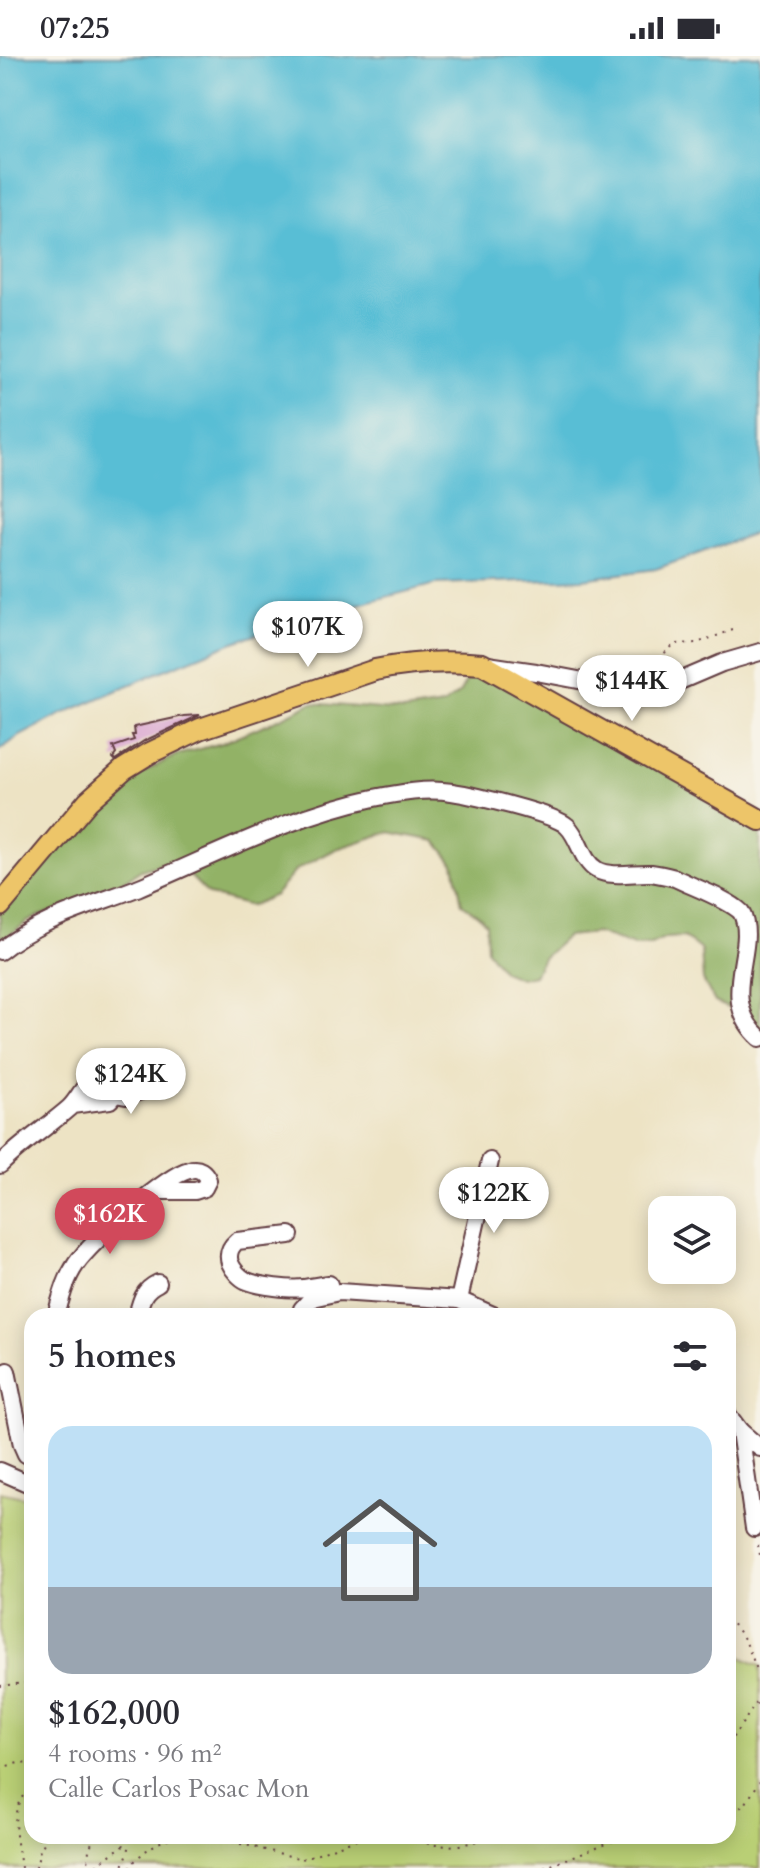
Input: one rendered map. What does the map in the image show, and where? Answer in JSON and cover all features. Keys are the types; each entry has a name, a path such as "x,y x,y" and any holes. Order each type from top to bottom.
{"main road":[{"path":"0,906 88,801 124,769 174,740 375,670 428,661 482,664 760,820"}],"street":[{"path":"482,664 626,689 648,690 668,686 722,663 760,652"},
{"path":"0,951 31,929 139,887 295,819 402,792 440,790 557,819 571,829 596,870 664,875 739,909 748,919 754,944 742,1004 743,1014 747,1024 760,1038"},
{"path":"0,1165 72,1105 96,1079 111,1081 115,1085 115,1094 126,1096 143,1090"},
{"path":"459,1300 490,1161"},
{"path":"58,1308 67,1279 81,1257 154,1191"},
{"path":"483,1191 515,1203"},
{"path":"290,1235 237,1241 229,1252 232,1266 239,1276 251,1283 294,1289 330,1284 339,1292"},
{"path":"139,1308 143,1295 158,1283"},
{"path":"303,1308 312,1298 339,1292 459,1300 477,1308"},
{"path":"7,1371 24,1450"},
{"path":"736,1426 760,1448"},
{"path":"740,1431 754,1528"},
{"path":"0,1471 24,1482"}],"path":[{"path":"632,673 646,669 675,644 697,643 733,630"},
{"path":"736,1628 745,1640 760,1677"},
{"path":"0,1686 24,1683"},
{"path":"736,1732 760,1698"},
{"path":"0,1768 24,1763"},
{"path":"736,1811 746,1803 760,1781"},
{"path":"21,1868 16,1809 24,1795"},
{"path":"36,1868 43,1844"},
{"path":"91,1844 87,1863 91,1867 127,1845 129,1850 123,1868"},
{"path":"129,1868 143,1852 156,1844"},
{"path":"241,1844 302,1859 342,1844"},
{"path":"427,1844 445,1847 464,1844"},
{"path":"544,1868 604,1844"}],"green space":[{"path":"482,669 760,812 760,1042 737,1012 715,1002 703,980 701,950 684,937 634,946 597,933 567,936 543,958 534,975 520,978 503,971 487,950 486,923 462,904 454,863 436,841 389,832 336,849 296,870 275,895 250,906 209,895 183,869 161,864 141,870 104,894 39,916 0,942 0,902 71,827 144,772 177,755 222,743 311,703 404,711 443,705 460,692 469,676"},
{"path":"0,1492 24,1497 24,1844 736,1844 736,1655 760,1666 760,1868 0,1868"}],"water":[{"path":"0,56 760,56 760,531 656,569 583,579 436,584 320,614 231,643 157,673 62,714 0,750"}],"building":[{"path":"200,715 144,741 115,760 113,758 116,754 113,747 134,740 134,727"}]}
